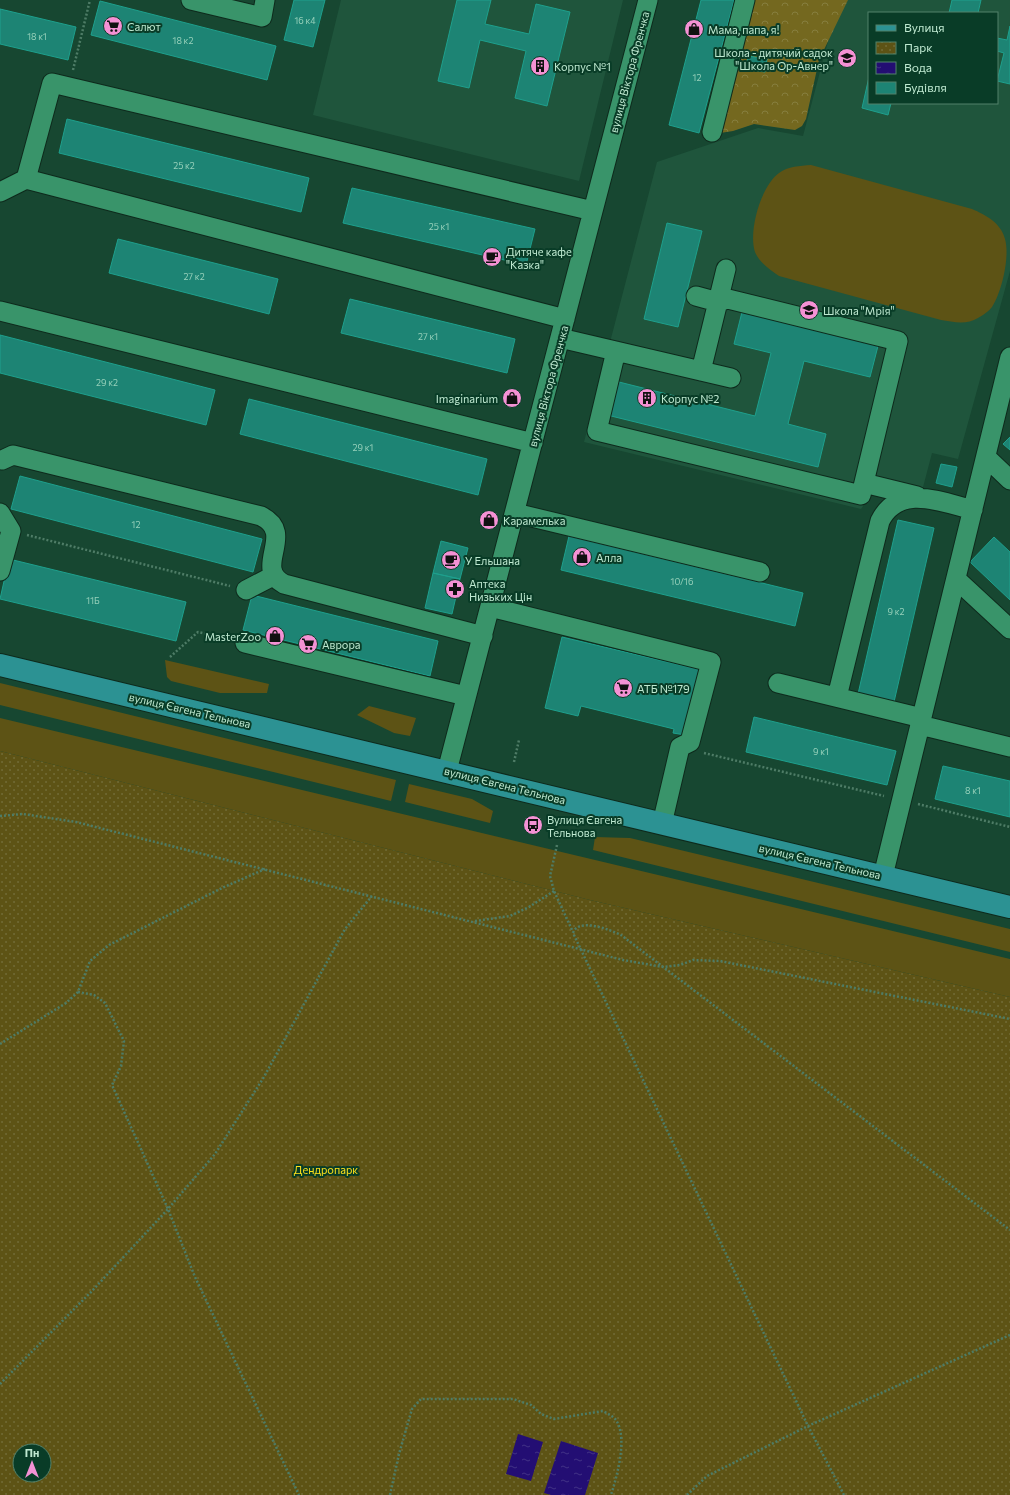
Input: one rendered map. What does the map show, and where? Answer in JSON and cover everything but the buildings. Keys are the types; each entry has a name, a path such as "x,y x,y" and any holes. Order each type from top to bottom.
{"main road":[{"name":"вулиця Євгена Тельнова","path":"0,665 1010,907"}],"street":[{"path":"191,0 262,17 265,0"},
{"name":"вулиця Віктора Френчка","path":"447,771 648,0"},
{"path":"712,132 745,0"},
{"path":"26,178 52,84 593,211"},
{"path":"0,192 26,178 565,319"},
{"path":"701,371 726,269"},
{"path":"616,351 597,431 861,495 898,341 728,299 718,302 696,296"},
{"path":"0,311 533,443"},
{"path":"560,338 731,378"},
{"path":"884,876 1010,357"},
{"path":"1,462 13,455 261,516 274,526 276,534 271,565 273,576 284,584 483,636"},
{"path":"986,457 1010,480"},
{"path":"864,483 973,510"},
{"path":"837,697 880,521 884,513 894,504 902,501 923,498"},
{"path":"0,513 11,531 0,571"},
{"path":"515,513 760,572"},
{"path":"246,590 273,576"},
{"path":"956,579 1010,629"},
{"path":"490,607 711,662 690,742 680,748 662,824"},
{"path":"245,643 466,696"},
{"path":"778,683 837,697 1010,747"}],"path":[{"path":"69,88 90,0"},
{"path":"11,531 246,590"},
{"path":"170,657 198,632 245,643"},
{"path":"514,762 519,740"},
{"path":"680,748 1010,827"},
{"path":"0,816 23,814 76,822 624,960 663,966 680,965 693,960 720,961 1010,1019"},
{"path":"557,845 550,876 554,891 808,1426 844,1495"},
{"path":"0,1044 66,1003 78,992 90,961 109,945 222,888 266,869"},
{"path":"472,921 510,916 529,907 554,891"},
{"path":"0,1384 92,1291 168,1209 215,1154 264,1076 345,929 372,896"},
{"path":"573,932 578,927 593,926 608,928 620,935 663,966 1010,1230"},
{"path":"78,992 94,995 105,1003 124,1041 121,1066 112,1085 168,1209 194,1277 299,1495"},
{"path":"687,1495 707,1476 808,1426 1010,1335"},
{"path":"390,1495 399,1454 412,1409 421,1399 513,1398 531,1405 541,1414 554,1419 603,1411 616,1420 620,1429 621,1444 619,1468 611,1495"}],"shaded area":[{"path":"341,0 623,0 579,181 313,115"},
{"name":"Школа \"Мрія\"","path":"839,0 1010,0 1010,271 958,459 932,453 922,491 874,491 861,509 584,442 657,162 758,128 803,136"}],"green space":[{"path":"749,0 848,0 819,60 806,119 802,126 795,130 754,124 733,131 720,133"},
{"path":"811,165 972,209 992,220 1000,228 1005,239 1006,264 1002,283 992,307 981,316 969,322 950,322 779,276 762,262 755,252 753,233 758,210 767,188 779,173 798,166"},
{"path":"165,660 269,684 267,693 220,693 171,681 167,677"},
{"path":"0,683 396,780 391,801 0,705"},
{"path":"369,706 416,718 410,736 394,733 357,715"},
{"path":"0,718 1010,959 1010,997 590,900 0,751"},
{"name":"Дендропарк","path":"0,751 590,900 1010,997 1010,1495 0,1495"},
{"path":"409,784 472,799 493,811 490,823 405,802"},
{"path":"595,837 630,838 1010,929 1010,952 593,850"}],"water":[{"path":"518,1434 543,1442 531,1481 506,1474"},
{"path":"561,1441 598,1453 585,1495 551,1495 544,1493"}],"place":[{"name":"Салют","path":"113,26"},
{"name":"Мама, папа, я!","path":"694,29"},
{"name":"Школа - дитячий садок \"Школа Ор-Авнер\"","path":"847,58"},
{"name":"Корпус №1","path":"540,66"},
{"name":"Дитяче кафе \"Казка\"","path":"492,257"},
{"name":"Школа \"Мрія\"","path":"809,310"},
{"name":"Imaginarium","path":"512,398"},
{"name":"Корпус №2","path":"647,398"},
{"name":"Карамелька","path":"489,520"},
{"name":"Алла","path":"582,557"},
{"name":"У Ельшана","path":"451,560"},
{"name":"Аптека Низьких Цін","path":"455,589"},
{"name":"MasterZoo","path":"275,636"},
{"name":"Аврора","path":"308,644"},
{"name":"АТБ №179","path":"623,688"},
{"name":"Вулиця Євгена Тельнова","path":"533,825"}]}
